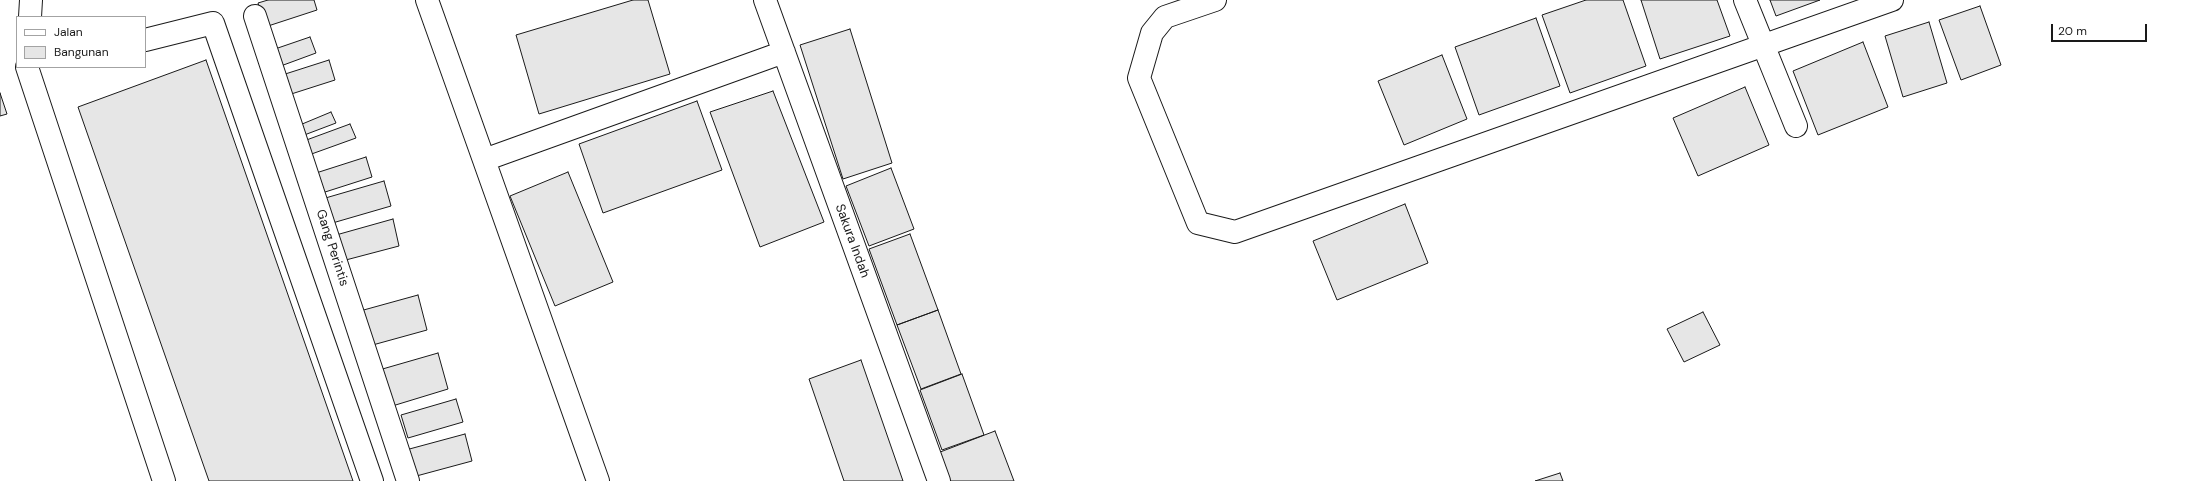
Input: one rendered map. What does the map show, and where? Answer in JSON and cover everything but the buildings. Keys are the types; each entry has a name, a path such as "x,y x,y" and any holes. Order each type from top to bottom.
{"street":[{"path":"30,0 30,16"},
{"path":"427,0 598,481"},
{"name":"Sakura Indah","path":"765,0 939,481"},
{"path":"1215,0 1165,17 1152,33 1139,78 1198,223 1235,232 1892,0"},
{"path":"1745,0 1796,126"},
{"name":"Gang Perintis","path":"256,16 408,481"},
{"path":"146,40 213,23 372,481"},
{"path":"484,160 784,52"},
{"path":"30,68 164,481"}]}
